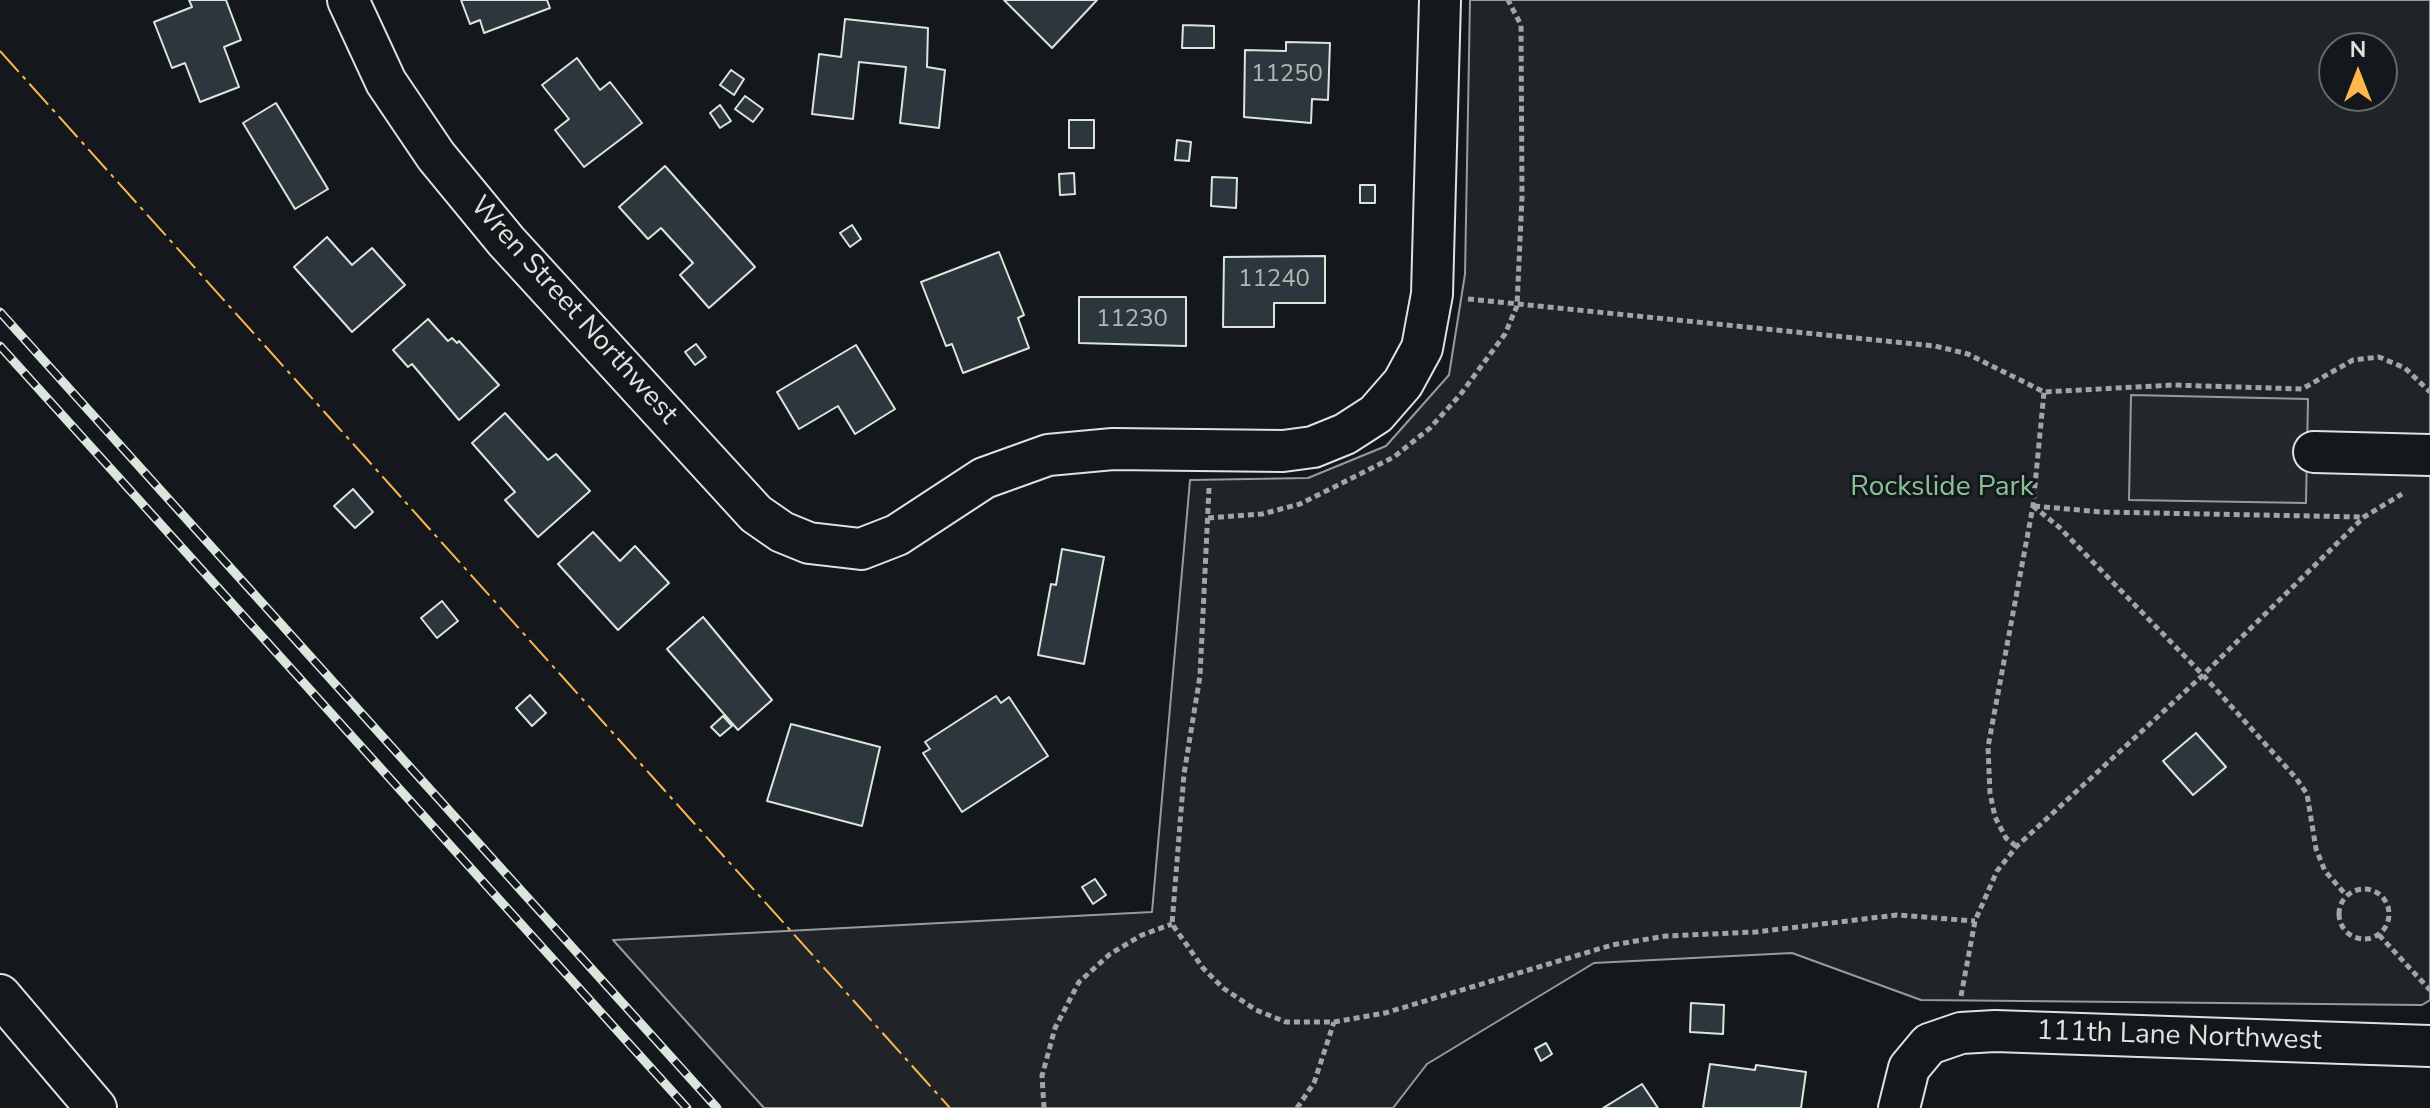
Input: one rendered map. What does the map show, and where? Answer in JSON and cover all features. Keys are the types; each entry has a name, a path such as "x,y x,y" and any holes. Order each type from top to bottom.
{"street":[{"name":"Wren Street Northwest","path":"348,0 386,82 436,156 506,241 756,514 782,532 809,543 861,549 897,535 984,478 1048,455 1113,449 1211,450"},
{"path":"1211,450 1313,447 1345,434 1376,414 1403,383 1422,348 1432,294 1440,0"},
{"path":"2314,452 2423,473"},
{"path":"0,995 96,1108"},
{"name":"111th Lane Northwest","path":"1945,1038 1995,1031 2430,1046"},
{"path":"1899,1108 1909,1068 1945,1038"}],"path":[{"path":"1508,0 1521,25 1523,62 1517,306"},
{"path":"1432,294 1517,306 1935,346 1968,354 2044,392 2173,385 2302,389 2353,360 2379,357 2405,368 2430,392"},
{"path":"2017,846 2006,838 1995,817 1990,793 1988,747 2033,506 2044,392"},
{"path":"1211,450 1200,676 1184,774 1172,924 1203,968 1223,988 1256,1010 1286,1022 1334,1022 1385,1013 1612,945 1666,936 1756,932 1897,915 1975,921"},
{"path":"1945,1038 1960,1001 1975,921 1997,871 2017,846 2203,675 2364,517 2423,473"},
{"path":"2033,506 2101,512 2364,517"},
{"path":"2033,506 2059,527 2203,675 2307,794 2320,860 2325,871 2346,895"},
{"path":"2359,888 2374,890 2387,902 2389,921 2379,935 2364,940 2350,936 2340,924 2340,904 2346,895 2359,888"},
{"path":"1044,1108 1042,1076 1055,1028 1079,982 1110,954 1142,935 1172,924"},
{"path":"2379,935 2430,990"},
{"path":"1297,1108 1314,1083 1334,1022"}],"green space":[{"name":"Rockslide Park","path":"1470,0 2430,0 2430,1000 2422,1005 1921,1000 1792,953 1594,963 1427,1064 1393,1108 764,1108 613,940 1152,912 1190,480 1308,478 1386,446 1449,375 1465,274"}],"shaded area":[{"path":"2131,395 2308,399 2306,503 2129,500"}],"building":[{"path":"189,0 226,0 241,40 224,47 239,87 200,102 185,63 172,68 154,22 192,7"},
{"path":"461,0 547,0 550,8 484,33 480,20 470,24"},
{"path":"1004,0 1097,0 1052,48"},
{"path":"845,19 928,28 927,67 945,70 939,128 900,123 906,67 859,62 853,119 812,114 819,54 841,57"},
{"path":"1183,25 1214,26 1214,48 1182,48"},
{"path":"1286,42 1330,43 1328,100 1312,99 1311,123 1244,117 1245,50 1286,51"},
{"path":"577,58 600,90 610,82 642,123 584,167 555,130 569,119 542,85"},
{"path":"731,70 744,79 734,95 720,85"},
{"path":"745,96 763,109 753,122 735,109"},
{"path":"276,103 328,189 295,209 243,123"},
{"path":"720,105 731,121 720,128 710,113"},
{"path":"1069,120 1094,120 1094,148 1069,148"},
{"path":"1177,140 1191,142 1189,161 1175,160"},
{"path":"665,166 755,267 709,308 680,275 693,263 661,228 648,239 619,207"},
{"path":"1074,173 1075,194 1060,195 1059,174"},
{"path":"1212,177 1237,178 1236,208 1211,206"},
{"path":"1360,185 1375,185 1375,203 1360,203"},
{"path":"852,225 861,239 850,247 840,233"},
{"path":"327,237 352,265 372,248 405,285 352,332 294,267"},
{"path":"999,252 1024,315 1018,318 1029,348 963,373 952,344 946,346 921,282"},
{"path":"1325,256 1325,303 1274,303 1274,327 1223,327 1224,257"},
{"path":"1079,297 1186,297 1186,346 1079,343"},
{"path":"428,319 448,341 452,338 457,343 459,341 499,385 459,420 412,364 408,367 393,350"},
{"path":"696,344 706,357 695,365 685,352"},
{"path":"856,345 895,409 855,434 838,406 799,429 777,392"},
{"path":"505,413 548,460 556,454 590,491 538,537 505,500 515,492 472,443"},
{"path":"353,489 373,512 355,528 334,506"},
{"path":"593,532 620,561 635,546 669,583 618,630 558,564"},
{"path":"1062,549 1104,557 1084,664 1038,655 1051,584 1056,585"},
{"path":"442,601 458,621 437,638 421,618"},
{"path":"703,617 772,700 738,730 667,649"},
{"path":"530,695 546,713 532,726 516,708"},
{"path":"996,696 1001,703 1009,697 1048,756 962,812 923,753 930,749 925,742"},
{"path":"723,716 732,726 720,736 711,727"},
{"path":"791,724 880,747 862,826 767,801"},
{"path":"2196,733 2226,767 2193,795 2163,761"},
{"path":"1095,879 1106,895 1093,904 1082,887"},
{"path":"1691,1003 1724,1005 1723,1034 1690,1032"},
{"path":"1546,1043 1552,1054 1541,1061 1535,1049"},
{"path":"1710,1064 1755,1070 1756,1065 1806,1072 1801,1108 1703,1108"},
{"path":"1642,1084 1658,1108 1603,1108"}],"railway":[{"path":"0,312 717,1108"},
{"path":"0,346 687,1108"}],"power":[{"path":"0,51 950,1108"}]}
